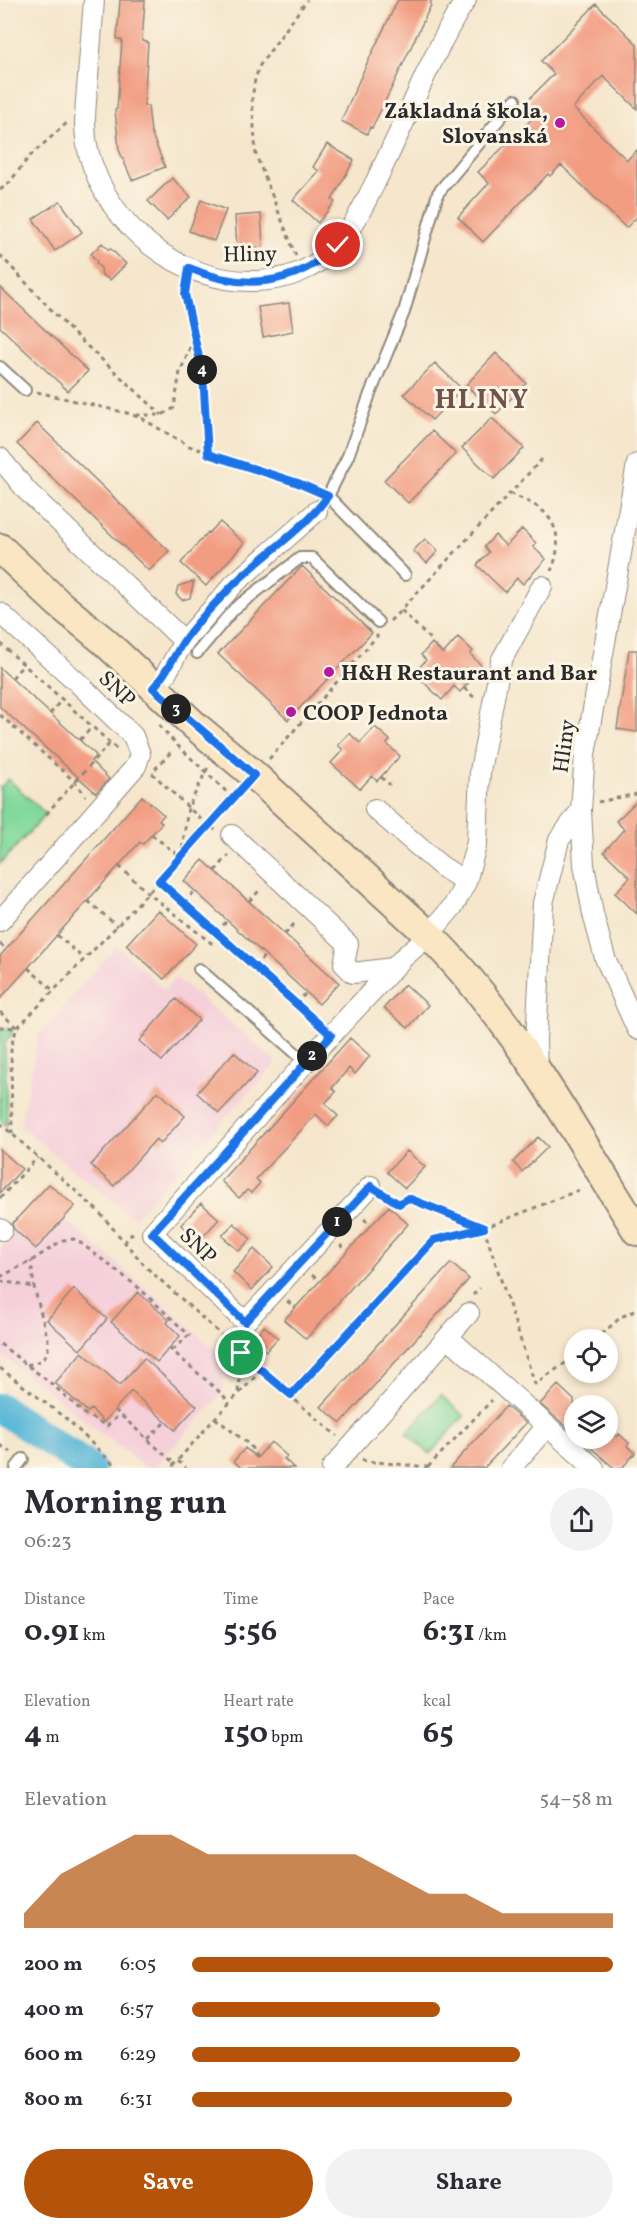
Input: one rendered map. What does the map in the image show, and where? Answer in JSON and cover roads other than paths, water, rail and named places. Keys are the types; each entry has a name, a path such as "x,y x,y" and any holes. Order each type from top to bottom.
{"main road":[{"path":"0,548 28,576 104,640 153,688 259,770 456,962 537,1070 637,1231"}],"street":[{"name":"Hliny","path":"94,0 85,124 89,152 102,186 120,214 157,250 189,268 219,279 251,281 273,280 303,271 326,257 348,232 385,162 442,41 466,0"},
{"path":"0,458 27,491 191,647"},
{"name":"Hliny","path":"637,464 585,754 581,810 584,865 593,914 605,958 637,1029"},
{"path":"153,688 191,647 234,584 322,503"},
{"path":"429,935 454,905 466,882 477,842 480,771 501,661 542,585"},
{"name":"SNP","path":"0,613 133,736 144,772 97,810 0,921"},
{"path":"375,809 441,866 466,882"},
{"path":"537,1070 536,1041 543,903 559,840 581,810"},
{"path":"232,836 348,944 344,964 353,973 393,968"},
{"name":"SNP","path":"371,1186 245,1322 152,1233 393,968 429,935"},
{"path":"332,1468 469,1313"},
{"path":"448,1337 594,1468"},
{"path":"511,1468 547,1426"}],"lane":[{"path":"405,575 322,503 348,456 370,394 404,312 438,193 515,100"},
{"path":"0,367 25,390"},
{"path":"191,647 240,604 300,558 306,557 312,558 378,622"},
{"path":"199,969 306,1062"}],"waterway":[{"path":"0,1408 90,1468"}],"place":[{"name":"Základná škola, Slovanská","path":"560,123"},
{"name":"H&H Restaurant and Bar","path":"329,672"},
{"name":"COOP Jednota","path":"291,712"}],"district":[{"name":"HLINY","path":"482,398"}]}
